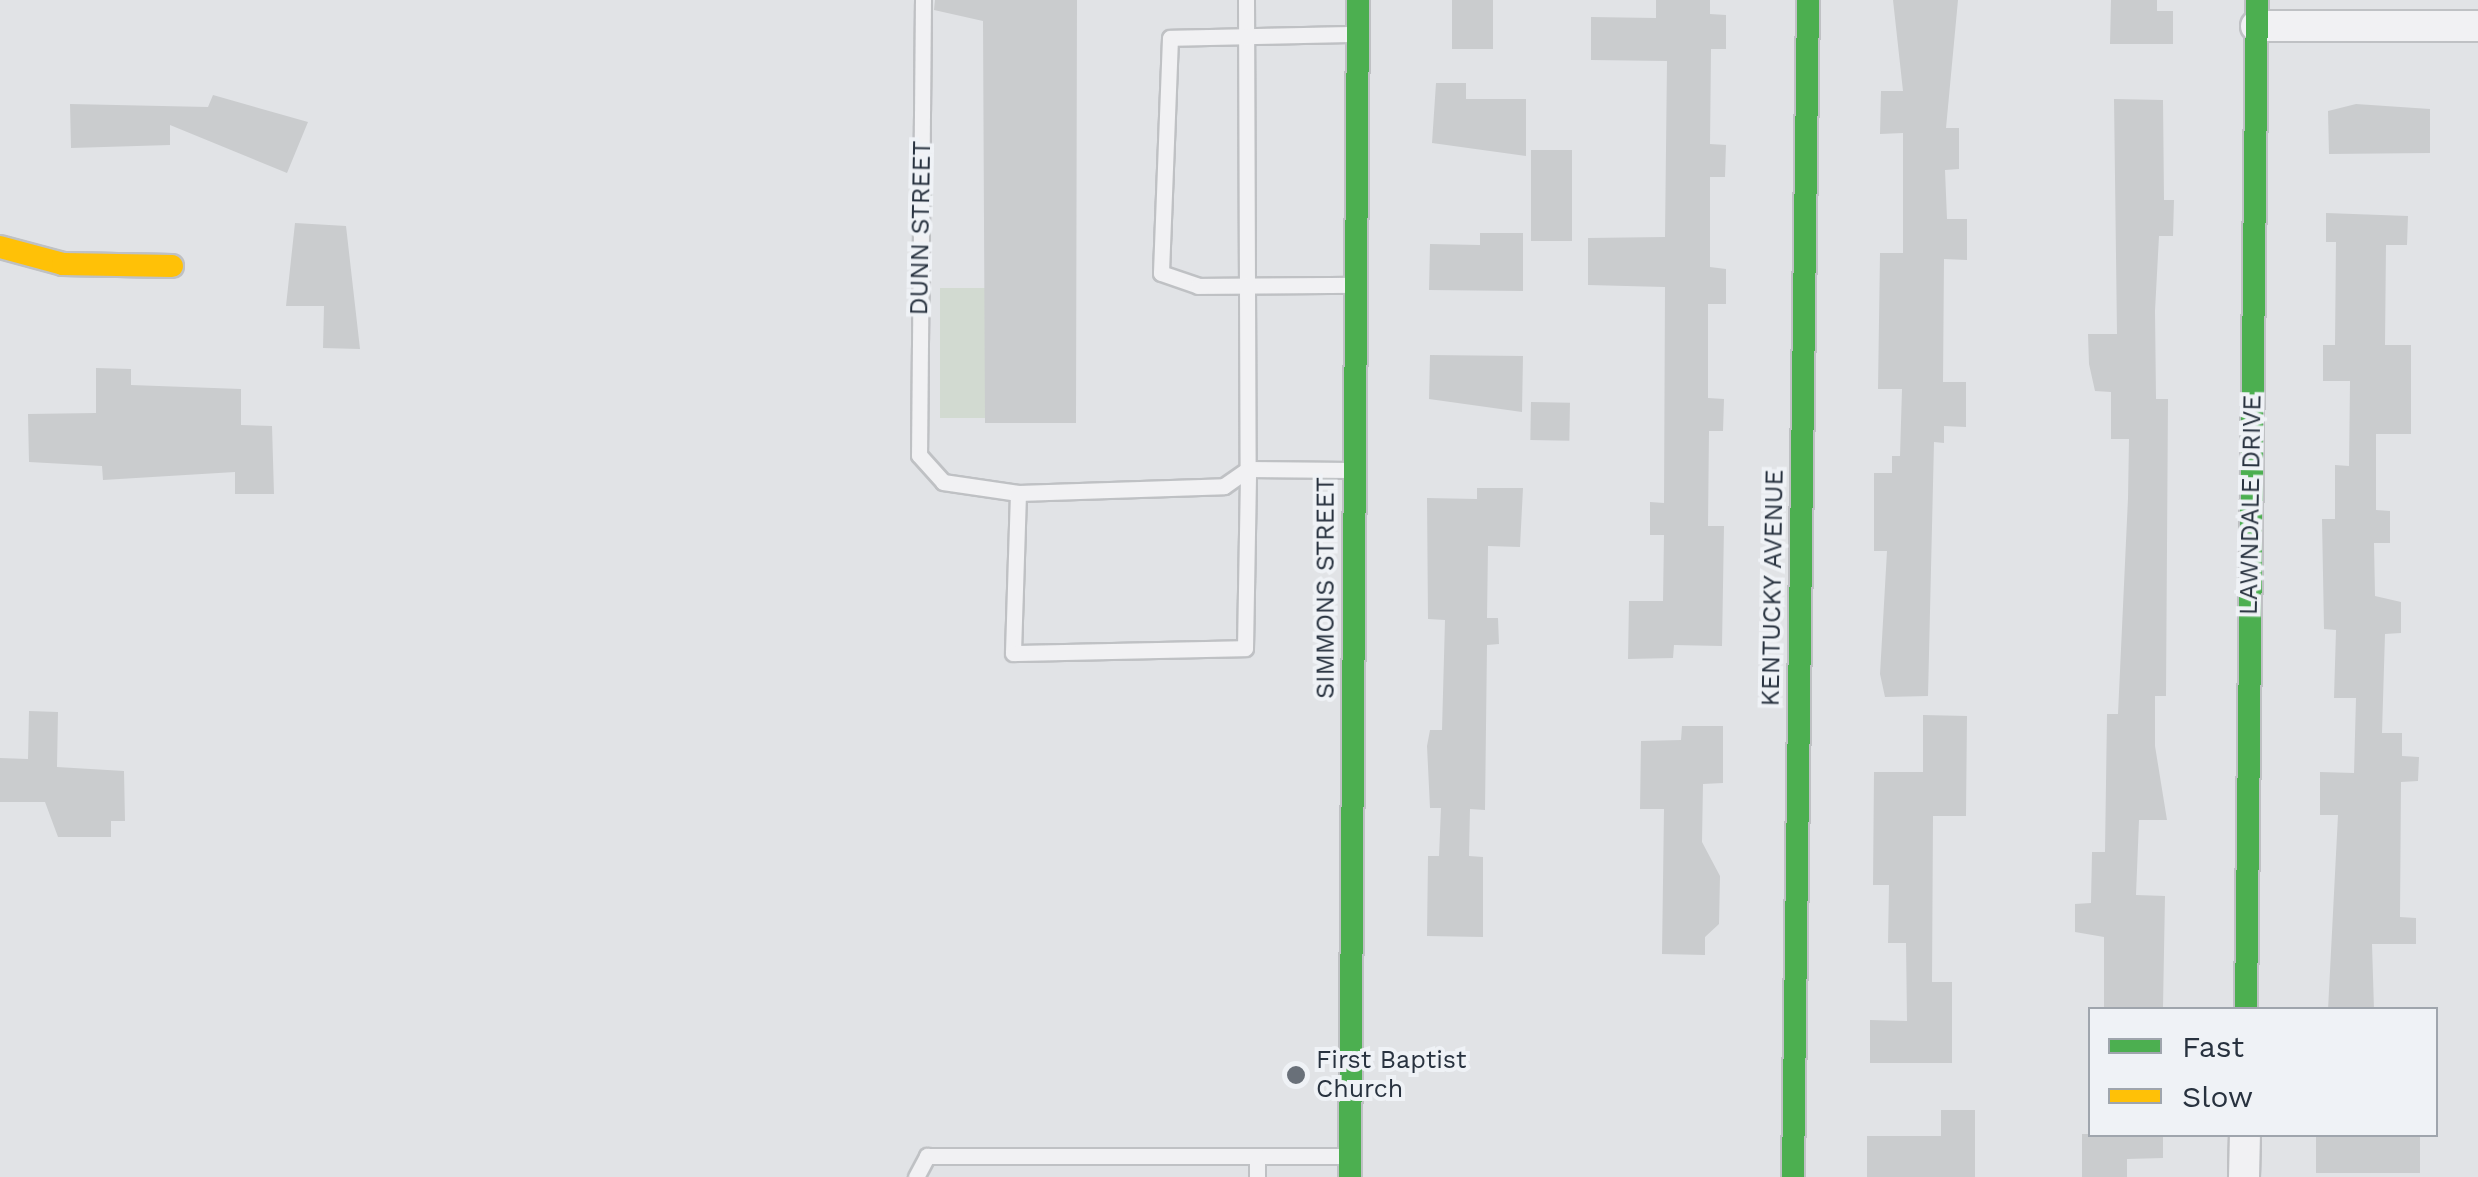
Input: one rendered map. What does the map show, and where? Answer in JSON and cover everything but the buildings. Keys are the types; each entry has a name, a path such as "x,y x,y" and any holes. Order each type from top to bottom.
{"street":[{"name":"SIMMONS STREET","path":"1350,1167 1358,0"},
{"name":"KENTUCKY AVENUE","path":"1793,1177 1808,0"},
{"path":"2257,13 2478,26"},
{"name":"LAWNDALE DRIVE","path":"2246,1007 2257,13"},
{"path":"0,247 63,264 172,266"},
{"path":"2244,1137 2244,1177"}],"lane":[{"name":"DUNN STREET","path":"923,0 919,455 943,482 1018,493"},
{"path":"1246,0 1249,286 1248,468 1245,648 1013,653 1018,493 1224,486 1248,468 1354,470"},
{"path":"1356,284 1198,286 1161,273 1170,38 1246,32 1358,34"},
{"path":"916,1177 928,1156 1258,1156 1350,1167"},
{"path":"1257,1177 1258,1156"}],"shaded area":[{"path":"940,288 985,288 985,418 940,418"}],"traffic: fast":[{"path":"1350,1177 1358,0"},
{"path":"1793,1177 1808,0"},
{"path":"2246,1007 2257,0"}],"traffic: slow":[{"path":"0,247 63,264 172,266"}],"place":[{"name":"First Baptist Church","path":"1296,1075"}]}
